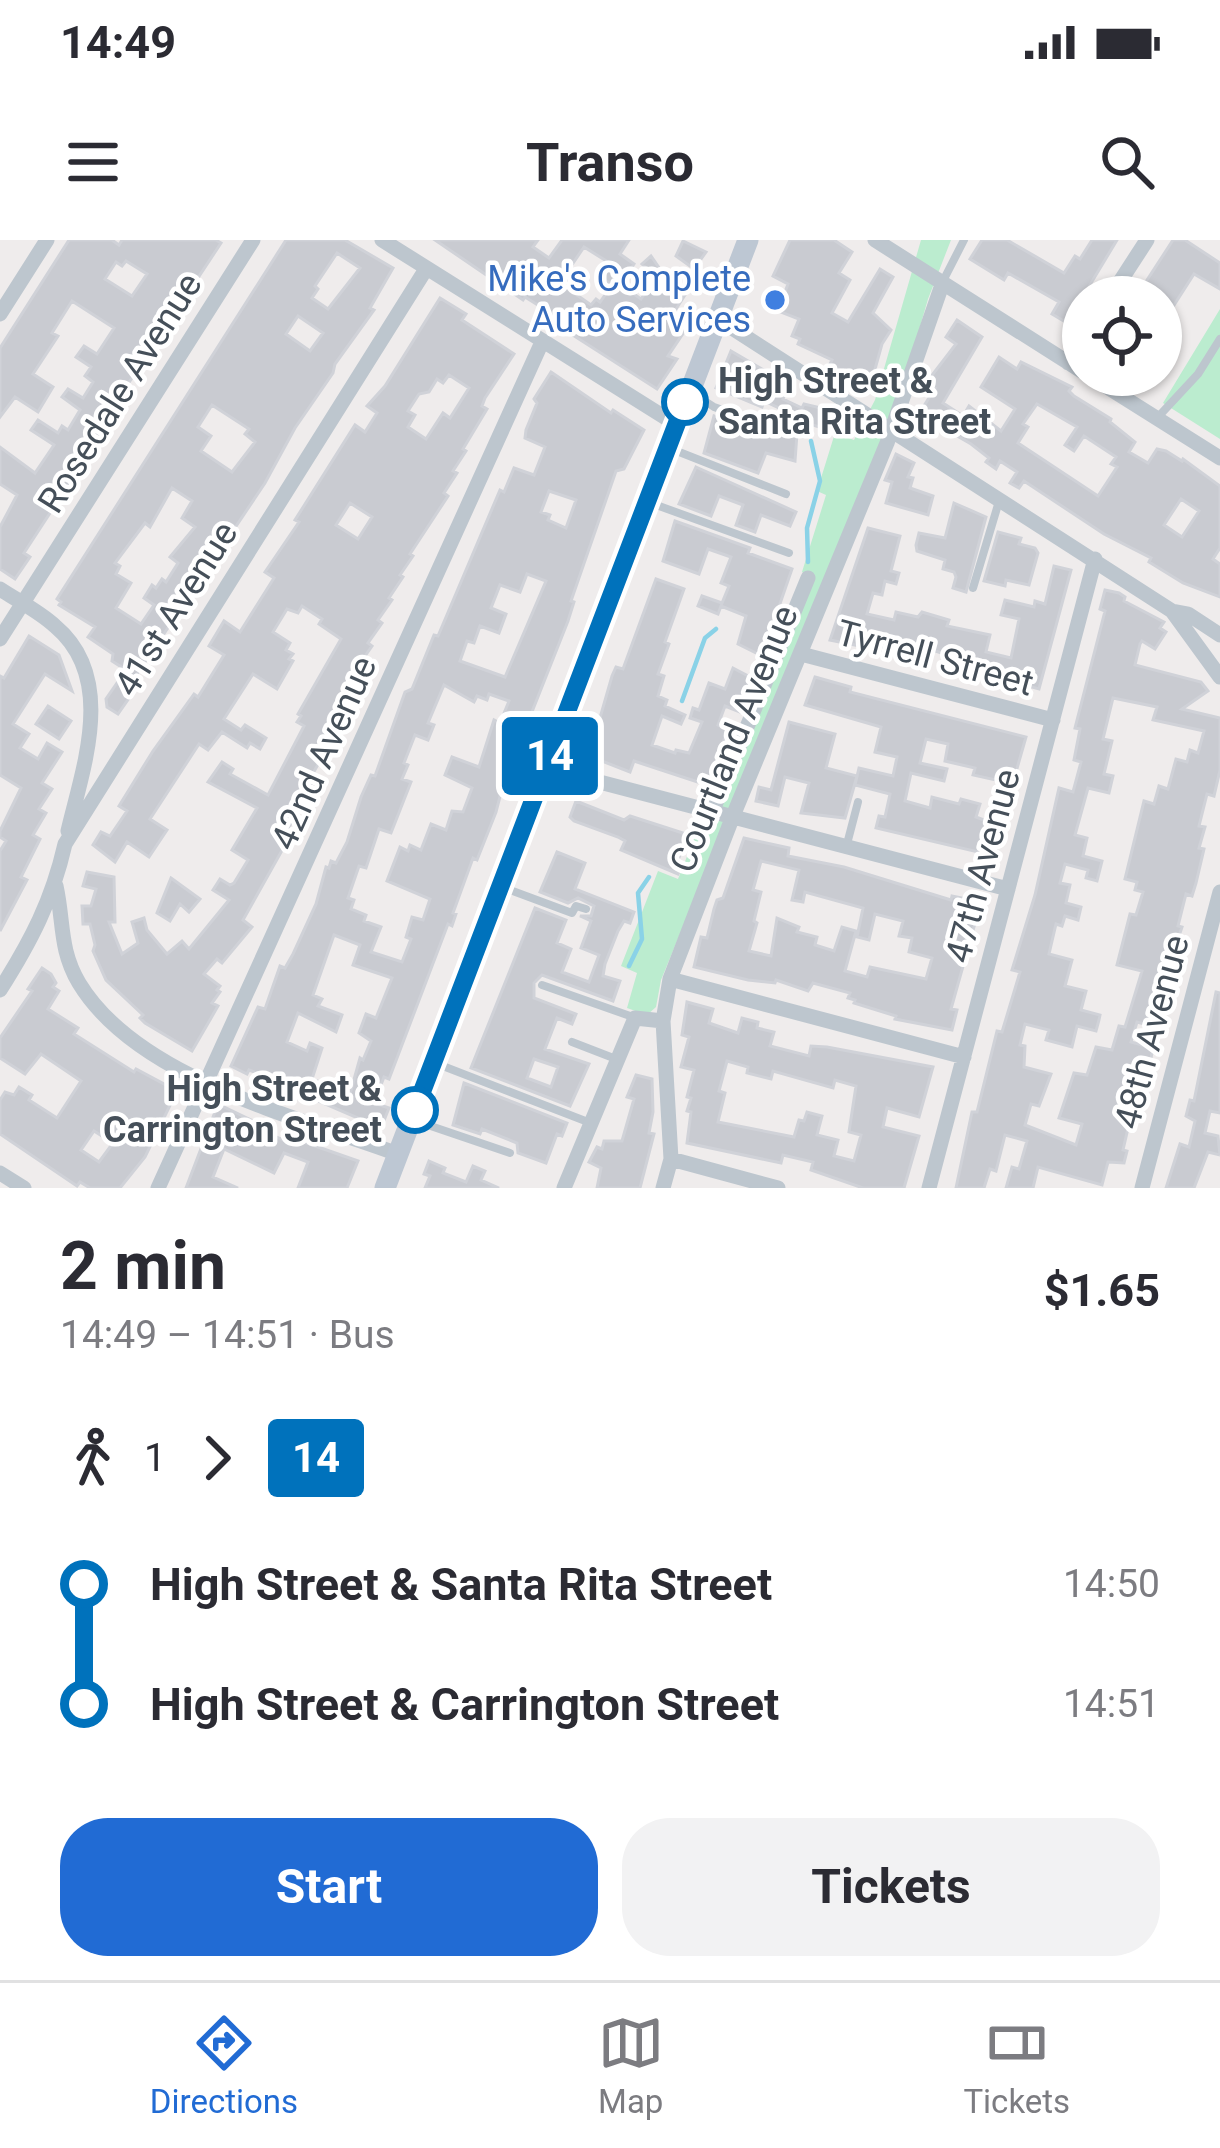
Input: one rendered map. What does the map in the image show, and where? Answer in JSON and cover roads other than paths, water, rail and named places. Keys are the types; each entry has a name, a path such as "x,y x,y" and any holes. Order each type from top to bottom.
{"main road":[{"path":"385,1188 718,320 740,243"}],"street":[{"path":"0,314 47,240"},
{"name":"Rosedale Avenue","path":"0,639 253,240"},
{"path":"382,240 677,424"},
{"path":"875,240 1062,359"},
{"path":"1124,276 1147,240"},
{"name":"41st Avenue","path":"0,990 39,930 65,844 426,268"},
{"name":"Courtland Avenue","path":"663,1188 670,1159 663,1021 670,979 892,430 943,282"},
{"path":"718,320 1172,611 1217,666"},
{"name":"42nd Avenue","path":"158,1188 542,341"},
{"path":"1120,396 1220,458"},
{"name":"47th Avenue","path":"929,1188 1095,560"},
{"name":"Courtland Avenue","path":"713,810 808,578"},
{"path":"0,589 68,638 92,700 86,754 65,844"},
{"path":"1172,611 1188,614 1220,634"},
{"name":"Tyrrell Street","path":"801,654 1053,720"},
{"path":"86,754 110,770"},
{"path":"546,768 1008,889"},
{"path":"56,886 60,936 80,983 139,1048 207,1083 398,1154"},
{"name":"48th Avenue","path":"1142,1188 1220,892"},
{"path":"39,930 60,936"},
{"path":"670,979 964,1058"},
{"path":"564,1188 634,1018 663,1021"},
{"path":"670,1159 778,1188"},
{"path":"0,1173 24,1188"}],"lane":[{"path":"943,282 964,240"},
{"path":"1157,419 1198,374 1220,339"},
{"path":"690,391 715,407 771,427"},
{"path":"668,448 787,494"},
{"path":"973,588 1000,498"},
{"path":"647,502 789,553"},
{"path":"847,846 858,802"},
{"path":"500,886 572,913 576,906 586,909"},
{"path":"542,985 634,1018"},
{"path":"572,1042 617,1059"},
{"path":"433,1062 592,1124"},
{"path":"412,1119 510,1153"}],"waterway":[{"path":"808,562 807,528 820,481 811,441"},
{"path":"682,701 705,638 716,629"},
{"path":"629,966 642,939 638,893 649,877"}],"place":[{"name":"Mike's Complete Auto Services","path":"775,300"},
{"name":"High Street & Santa Rita Street","path":"685,402"},
{"name":"High Street & Carrington Street","path":"415,1110"}]}
